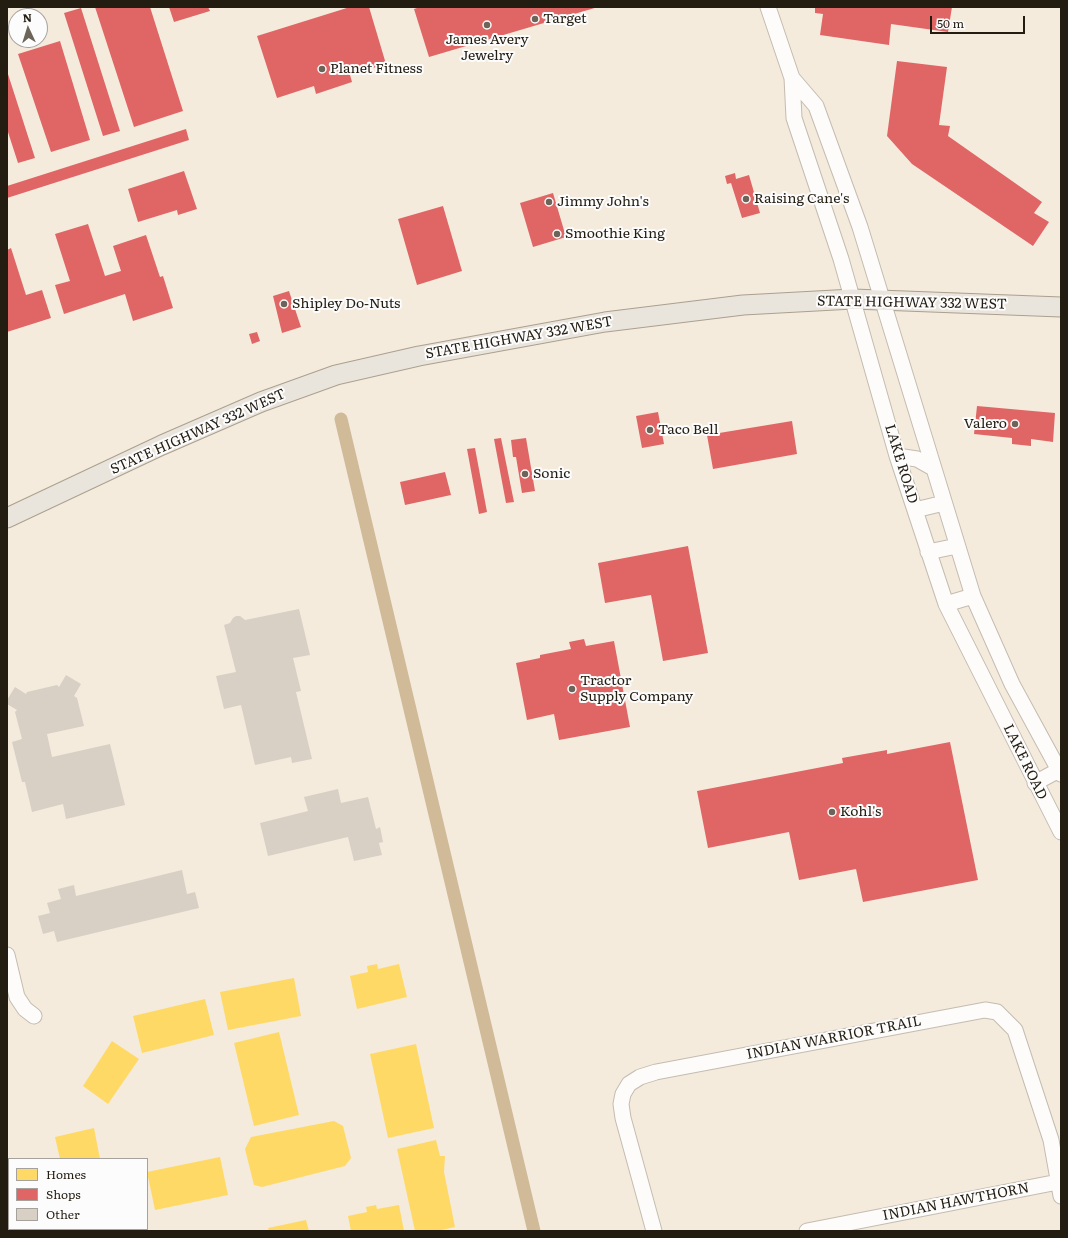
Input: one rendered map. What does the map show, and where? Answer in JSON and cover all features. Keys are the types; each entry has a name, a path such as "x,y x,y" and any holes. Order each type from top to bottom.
{"main road":[{"name":"STATE HIGHWAY 332 WEST","path":"7,518 232,413 276,396 336,376 418,356 605,322 742,305 853,299 1061,307"}],"street":[{"name":"LAKE ROAD","path":"768,7 792,78 794,118 833,232 897,456 946,604 1061,832"},
{"name":"LAKE ROAD","path":"792,78 816,106 860,227 973,596 1012,684 1060,772"},
{"path":"897,456 916,460 933,468"},
{"path":"915,510 944,503"},
{"path":"928,552 957,546"},
{"path":"946,604 973,596"},
{"path":"990,693 1012,684"},
{"path":"1035,783 1060,772"},
{"path":"7,956 17,997 25,1009 34,1016"},
{"name":"INDIAN WARRIOR TRAIL","path":"654,1231 623,1118 621,1104 623,1094 630,1084 640,1077 656,1072 985,1010 997,1012 1015,1030 1050,1140 1060,1189"},
{"name":"INDIAN HAWTHORN","path":"807,1231 1060,1189"}],"building: Homes":[{"path":"377,964 378,969 399,964 407,997 357,1009 350,976 368,972 367,966"},
{"path":"294,978 301,1016 228,1030 220,992"},
{"path":"205,999 214,1035 142,1053 133,1016"},
{"path":"279,1032 299,1115 254,1126 234,1043"},
{"path":"112,1041 139,1059 108,1104 83,1086"},
{"path":"416,1044 434,1128 388,1138 370,1054"},
{"path":"334,1121 343,1126 351,1158 345,1166 262,1187 254,1185 245,1149 251,1137"},
{"path":"94,1128 100,1158 60,1158 55,1137"},
{"path":"436,1140 440,1156 445,1156 444,1172 455,1227 437,1231 415,1231 397,1149"},
{"path":"220,1157 228,1195 155,1210 148,1172"},
{"path":"376,1205 377,1209 399,1205 404,1231 351,1231 348,1216 367,1212 366,1207"},
{"path":"306,1220 309,1231 269,1231 268,1228"}],"building: Shops":[{"path":"95,7 150,7 183,111 134,127"},
{"path":"169,7 208,7 210,11 174,22"},
{"path":"350,7 369,7 386,64 350,75 352,82 316,94 314,86 277,98 257,36"},
{"path":"420,7 598,7 429,57 414,9"},
{"path":"815,7 952,7 948,32 891,24 889,45 820,35 823,14 815,13"},
{"path":"81,8 120,131 103,136 64,13"},
{"path":"60,41 90,140 51,152 18,54 37,48 48,48 48,45"},
{"path":"897,61 947,67 939,125 950,126 948,136 1042,202 1034,213 1049,222 1033,246 912,164 887,136"},
{"path":"7,71 35,158 18,163 7,129"},
{"path":"186,129 189,140 7,198 7,186"},
{"path":"184,171 197,209 178,215 177,210 138,222 128,189"},
{"name":"Raising Cane's","path":"735,173 736,179 749,175 760,213 742,218 731,183 727,184 725,176"},
{"path":"553,193 566,237 533,247 520,203"},
{"path":"443,206 462,271 417,285 398,219"},
{"path":"88,224 105,276 121,271 113,246 146,235 160,277 163,276 173,308 133,321 125,294 64,314 55,285 70,281 55,234"},
{"path":"11,248 26,295 42,290 51,318 7,332 7,250"},
{"name":"Shipley Do-Nuts","path":"289,291 301,327 282,333 273,296"},
{"path":"257,332 260,341 252,344 249,334"},
{"name":"Valero","path":"977,406 1055,413 1053,442 1031,439 1031,446 1012,444 1012,438 974,434"},
{"name":"Taco Bell","path":"658,412 664,444 642,448 636,416"},
{"path":"792,421 797,454 713,469 707,435"},
{"path":"501,438 514,502 506,503 494,439"},
{"name":"Sonic","path":"526,438 535,491 522,493 516,457 513,457 511,440"},
{"path":"475,448 487,512 479,514 467,449"},
{"path":"445,472 451,495 405,505 400,482"},
{"path":"688,546 708,653 663,661 651,595 605,603 598,563"},
{"name":"Tractor Supply Company","path":"584,639 586,646 614,641 630,727 559,740 554,714 527,720 516,663 540,658 540,655 571,649 569,642"},
{"name":"Kohl's","path":"950,742 978,880 863,902 856,869 799,880 789,832 708,848 697,791 843,763 842,758 887,750 887,754"}],"building: Other":[{"path":"299,609 310,655 293,658 301,691 296,692 312,759 292,763 291,757 255,765 241,705 224,709 216,676 236,672 224,625 230,623 236,616 240,616 245,620"},
{"path":"66,675 81,684 74,696 77,698 84,726 47,734 52,757 110,744 125,805 66,819 63,804 32,812 25,782 22,782 12,742 22,739 15,712 17,710 7,704 7,700 15,687 26,694 27,692 57,685 59,687"},
{"path":"338,789 341,803 368,797 376,829 380,827 383,842 379,843 382,855 354,861 348,837 268,856 260,823 308,811 304,797"},
{"path":"182,870 187,894 195,892 199,908 57,942 54,931 43,934 38,916 50,913 47,903 61,899 58,889 74,885 76,896"}],"waterway":[{"path":"341,419 534,1231"}],"place":[{"name":"Target","path":"535,19"},
{"name":"James Avery Jewelry","path":"487,25"},
{"name":"Planet Fitness","path":"322,69"},
{"name":"Raising Cane's","path":"746,199"},
{"name":"Jimmy John's","path":"549,202"},
{"name":"Smoothie King","path":"557,234"},
{"name":"Shipley Do-Nuts","path":"284,304"},
{"name":"Valero","path":"1015,424"},
{"name":"Taco Bell","path":"650,430"},
{"name":"Sonic","path":"525,474"},
{"name":"Tractor Supply Company","path":"572,689"},
{"name":"Kohl's","path":"832,812"}]}
